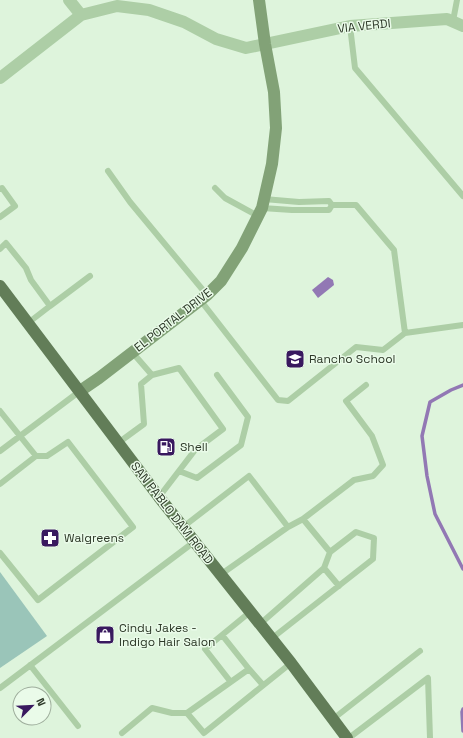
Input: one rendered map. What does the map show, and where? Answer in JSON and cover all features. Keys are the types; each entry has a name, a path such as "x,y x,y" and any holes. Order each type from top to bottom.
{"main road":[{"name":"EL PORTAL DRIVE","path":"80,391 204,298 221,281 242,248 261,208 272,164 276,128 274,92 259,0"},
{"name":"SAN PABLO DAM ROAD","path":"0,286 159,497 348,738"}],"street":[{"path":"0,78 80,15 69,0"},
{"name":"VIA VERDI","path":"80,15 117,6 149,10 184,22 216,40 246,48 350,26 447,19 458,23"}],"lane":[{"path":"457,0 458,23"},
{"path":"350,26 355,68 463,196"},
{"path":"108,171 204,298 220,326 278,400 288,401 356,347 383,350 405,333 463,324"},
{"path":"0,189 2,188 15,206 0,217"},
{"path":"214,188 225,198 261,208 330,210 332,205"},
{"path":"261,208 299,202 329,201 332,205 356,205 394,250 405,333"},
{"path":"0,248 6,243 26,268 31,280 50,306"},
{"path":"28,323 90,276"},
{"path":"132,352 152,375"},
{"path":"118,443 144,424 141,384 152,375 179,368 223,429 196,450 159,497"},
{"path":"179,471 197,478 241,445 248,417 217,376"},
{"path":"220,575 288,527 303,519 354,480 373,476 383,465 372,436 346,401 366,385"},
{"path":"0,451 80,391"},
{"path":"0,411 36,456"},
{"path":"0,484 36,456 47,456 68,442 133,527 38,600 0,553"},
{"path":"183,528 249,476 288,527"},
{"path":"303,519 330,552"},
{"path":"260,624 324,568 330,552 356,532 374,538 372,559 271,639"},
{"path":"0,688 194,542"},
{"path":"324,568 339,586"},
{"path":"230,681 205,648 250,612"},
{"path":"222,635 248,669 263,685"},
{"path":"333,719 420,651"},
{"path":"187,713 204,733 290,663"},
{"path":"30,665 78,726"},
{"path":"122,733 152,708 172,713 187,713 248,669"},
{"path":"348,738 428,678 430,738"}],"shaded area":[{"path":"328,277 333,280 334,285 318,298 312,290"},
{"path":"0,572 47,636 0,668"}],"waterway":[{"path":"463,385 430,402 422,436 427,476 435,514 463,569"},
{"path":"463,709 463,731"}],"place":[{"name":"Rancho School","path":"295,359"},
{"name":"Shell","path":"166,447"},
{"name":"Walgreens","path":"50,538"},
{"name":"Cindy Jakes - Indigo Hair Salon","path":"105,635"}]}
